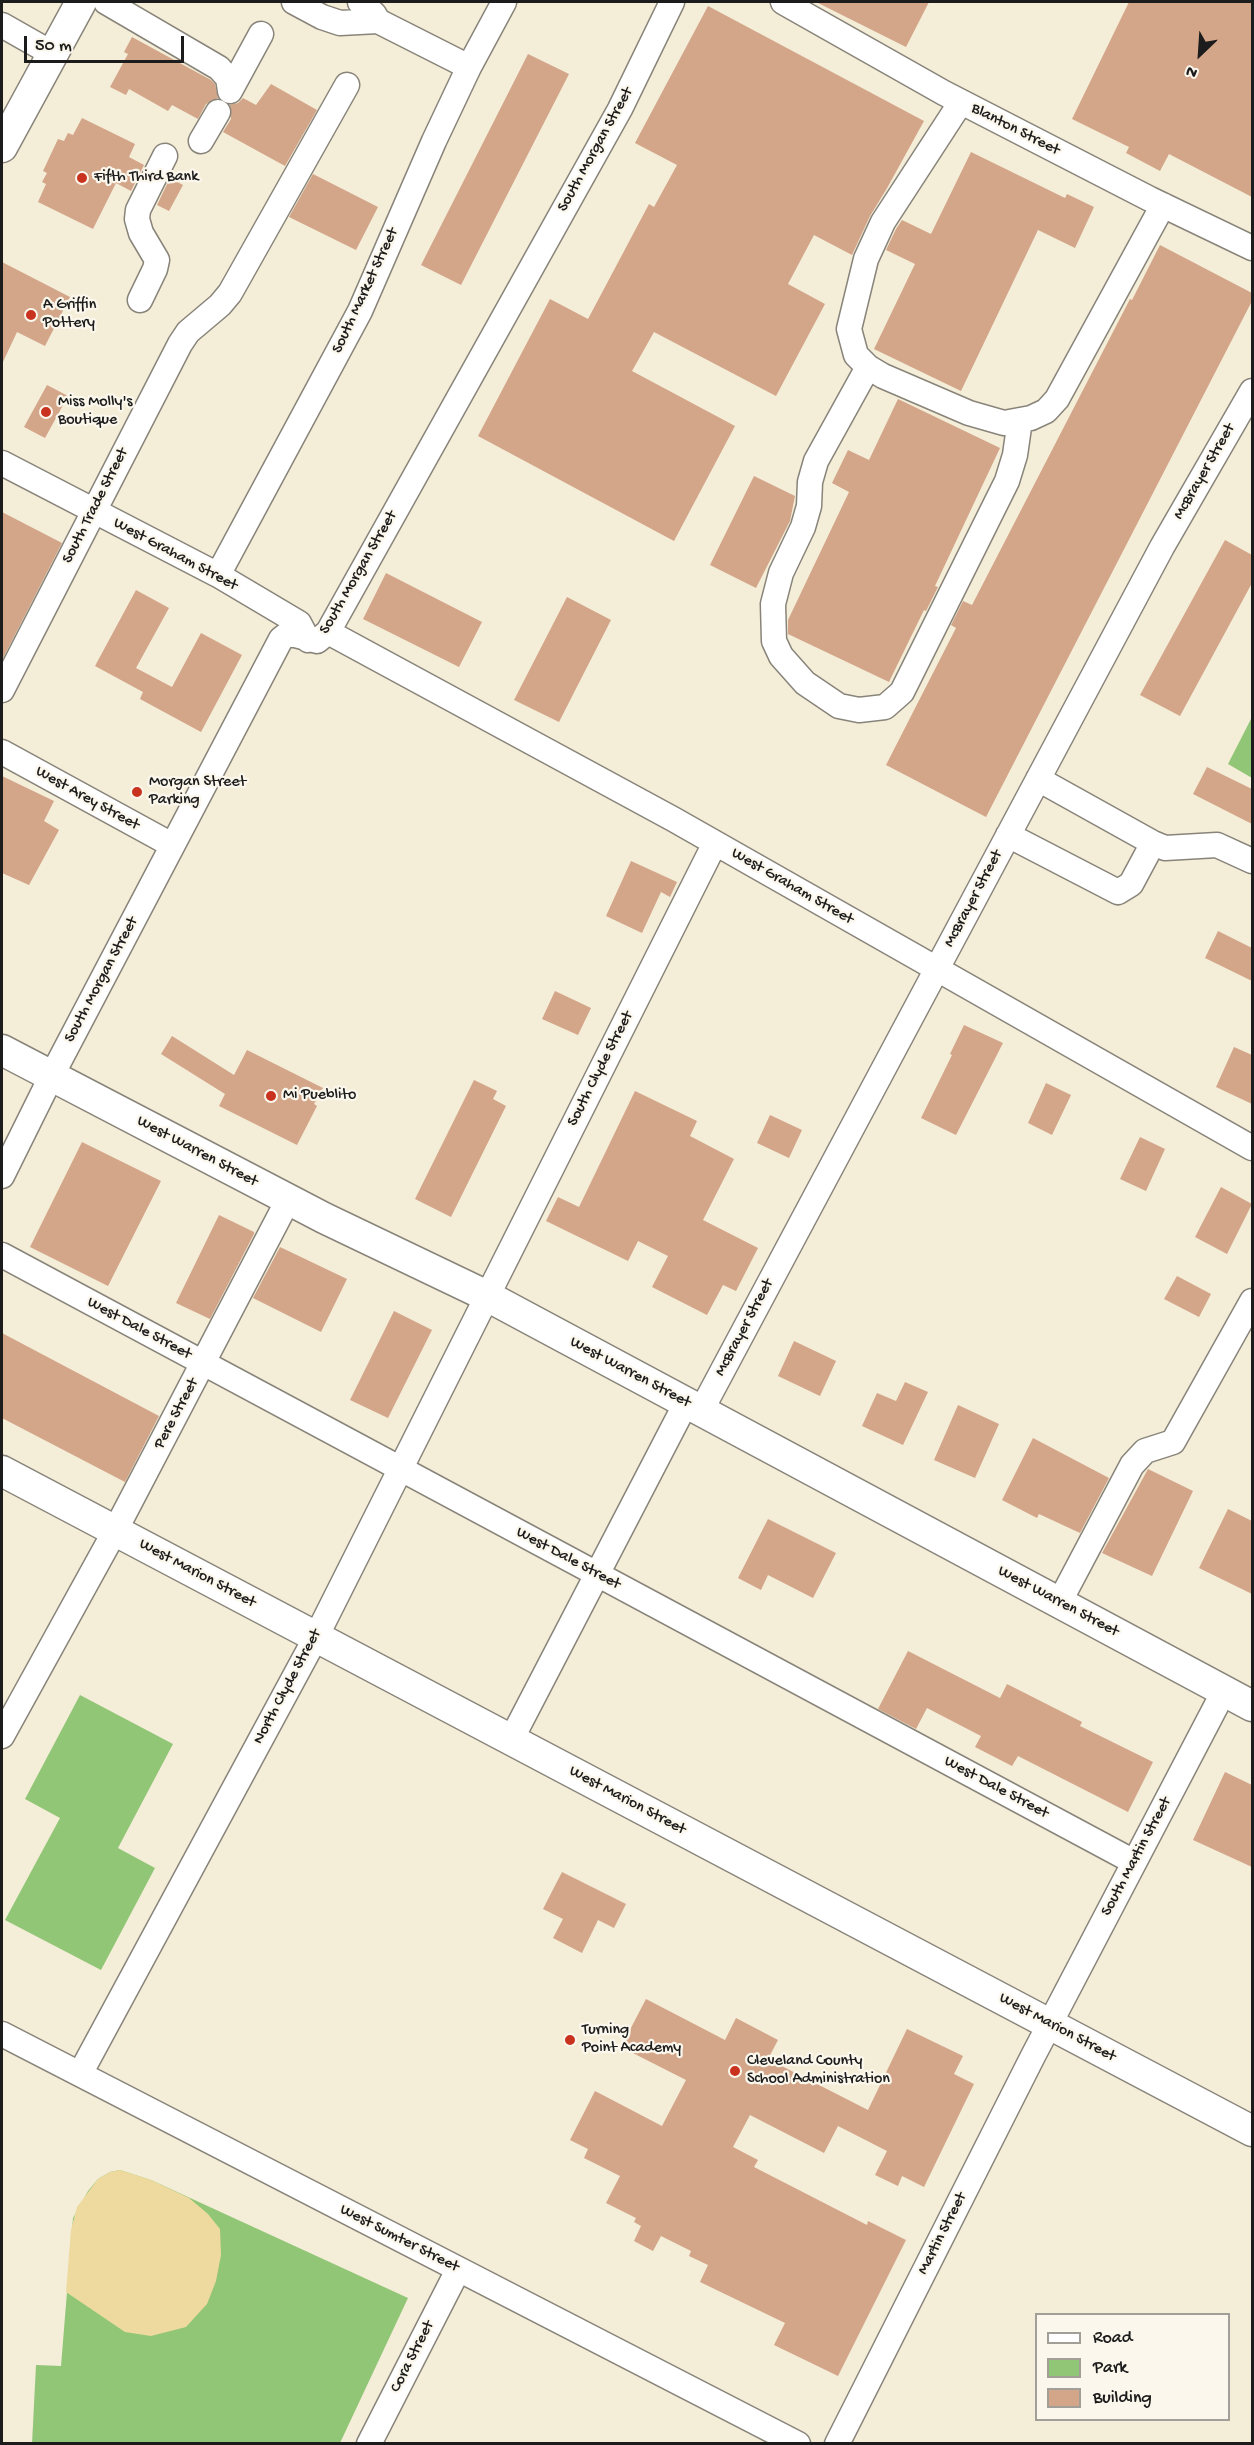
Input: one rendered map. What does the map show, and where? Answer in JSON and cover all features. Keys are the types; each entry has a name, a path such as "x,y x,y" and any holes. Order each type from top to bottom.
{"main road":[{"path":"2,147 81,2"},
{"name":"West Warren Street","path":"2,1050 288,1200 487,1296 1252,1706"},
{"name":"West Marion Street","path":"2,1471 1252,2131"}],"street":[{"path":"106,2 219,68 228,78 230,91 261,34"},
{"path":"294,2 322,17 340,22 378,21 469,67"},
{"path":"360,2 374,14 378,21"},
{"name":"South Market Street","path":"218,575 360,311 434,141 469,67 504,2"},
{"name":"South Morgan Street","path":"2,1176 51,1077 281,639 295,635 318,636 620,109 672,2"},
{"name":"Blanton Street","path":"783,2 961,102 1162,205 1252,248"},
{"path":"2,25 53,54"},
{"name":"South Trade Street","path":"2,690 180,344 188,332 220,305 230,293 347,85"},
{"path":"961,102 883,222 866,259 849,329 856,355 868,367 883,376 969,413 1004,423 1031,418 1046,411 1057,399 1162,205"},
{"path":"201,141 218,112"},
{"path":"140,300 157,260 141,233 137,219 138,210 165,156"},
{"path":"868,367 816,461 810,482 809,506 781,573 773,604 774,641 781,656 805,683 839,706 859,710 885,707 902,692 1007,481 1015,455 1020,420"},
{"name":"McBrayer Street","path":"511,1740 597,1574 693,1407 936,969 1162,547 1252,391"},
{"name":"West Graham Street","path":"2,463 218,575 318,636 715,843 1252,1148"},
{"name":"West Arey Street","path":"2,752 172,845"},
{"path":"1038,779 1165,848 1217,845 1252,861"},
{"path":"1008,835 1118,892 1131,884 1153,843"},
{"name":"South Clyde Street","path":"487,1296 715,843"},
{"name":"Pere Street","path":"2,1736 115,1531 288,1200"},
{"name":"West Dale Street","path":"2,1255 1134,1862"},
{"name":"North Clyde Street","path":"80,2074 316,1637 487,1296"},
{"path":"1059,1603 1132,1465 1145,1451 1173,1442 1252,1301"},
{"name":"South Martin Street","path":"1050,2024 1224,1690"},
{"name":"Martin Street","path":"837,2444 1050,2024"},
{"name":"West Sumter Street","path":"2,2034 798,2444"},
{"name":"Cora Street","path":"369,2444 458,2270"}],"green space":[{"path":"1252,717 1252,778 1228,764"},
{"path":"80,1695 173,1744 118,1848 155,1868 101,1970 5,1920 60,1818 25,1799"},
{"path":"120,2170 151,2180 408,2298 340,2443 32,2444 36,2365 61,2366 73,2218 88,2191 98,2179 110,2172"}],"sand":[{"path":"120,2170 151,2180 189,2198 208,2214 220,2229 221,2255 216,2281 207,2304 186,2327 151,2336 125,2332 66,2292 71,2230 77,2207 98,2179 110,2172"}],"building":[{"path":"816,2 929,2 906,47"},
{"path":"1129,2 1252,2 1252,197 1169,154 1160,171 1126,153 1129,147 1072,119"},
{"path":"708,6 924,121 870,216 852,255 814,235 788,284 825,304 776,396 654,332 632,371 735,426 674,541 478,436 550,299 588,319 649,204 654,207 677,165 635,143"},
{"path":"132,37 211,80 215,84 218,98 206,104 198,119 172,105 168,111 129,89 126,95 110,87 128,54 124,52"},
{"path":"528,54 569,74 461,285 421,265"},
{"path":"271,84 317,110 285,166 223,132 231,119 230,105 238,103 243,98 256,105"},
{"name":"Fifth Third Bank","path":"82,118 135,144 129,157 144,165 131,191 116,183 93,229 38,202 46,184 42,182 47,173 43,171 58,139 64,141 68,133 73,135"},
{"path":"971,152 1065,198 1067,194 1094,207 1075,248 1038,230 961,391 874,349 915,264 886,250 896,229 902,220 931,234"},
{"path":"313,174 378,207 356,250 289,217"},
{"path":"170,178 183,185 169,211 157,205"},
{"path":"1160,245 1252,293 1252,301 986,817 886,765 956,628 951,625 963,601 972,605"},
{"name":"A Griffin Pottery","path":"2,262 70,297 45,346 17,332 2,364"},
{"name":"Miss Molly's Boutique","path":"47,385 68,396 45,438 24,427"},
{"path":"898,399 1000,448 935,586 938,587 926,611 924,610 889,682 788,634 788,620 849,492 832,483 848,450 869,460"},
{"path":"754,476 795,496 790,521 756,588 710,565"},
{"path":"2,512 62,543 2,660"},
{"path":"1225,540 1252,555 1252,583 1180,716 1140,695"},
{"path":"386,573 482,622 459,667 363,619"},
{"path":"136,590 169,608 136,668 172,687 201,633 242,655 201,732 140,699 143,692 95,666"},
{"path":"567,597 611,620 559,722 514,700"},
{"path":"1207,767 1252,789 1252,824 1193,794"},
{"path":"2,776 54,801 44,821 59,830 29,885 2,873"},
{"path":"631,861 677,882 670,897 661,892 642,933 606,916"},
{"path":"1218,931 1252,948 1252,981 1205,958"},
{"path":"555,991 591,1008 578,1035 542,1019"},
{"path":"964,1025 1003,1043 956,1135 921,1118"},
{"name":"Mi Pueblito","path":"172,1036 234,1075 247,1050 323,1088 314,1104 317,1106 297,1145 219,1106 225,1094 161,1054"},
{"path":"1234,1047 1252,1055 1252,1104 1216,1087"},
{"path":"474,1080 497,1091 493,1099 506,1106 451,1217 415,1199"},
{"path":"1046,1083 1071,1095 1052,1135 1028,1123"},
{"path":"635,1091 697,1121 690,1136 734,1159 703,1220 758,1248 736,1291 723,1285 707,1315 652,1287 668,1256 638,1241 628,1261 546,1221 558,1197 579,1207"},
{"path":"770,1115 802,1130 789,1158 757,1143"},
{"path":"1140,1137 1165,1149 1146,1191 1120,1179"},
{"path":"82,1142 161,1181 108,1286 30,1247"},
{"path":"1221,1187 1252,1204 1227,1254 1195,1237"},
{"path":"219,1215 254,1234 210,1319 176,1303"},
{"path":"280,1247 347,1279 321,1332 253,1298"},
{"path":"1177,1276 1211,1294 1199,1317 1164,1299"},
{"path":"394,1311 432,1330 388,1418 350,1400"},
{"path":"2,1333 159,1416 125,1482 2,1418"},
{"path":"794,1341 836,1361 820,1396 778,1376"},
{"path":"905,1382 928,1392 903,1445 862,1426 877,1393 896,1401"},
{"path":"958,1405 999,1424 975,1478 934,1460"},
{"path":"1033,1438 1109,1478 1080,1533 1039,1514 1037,1518 1002,1500"},
{"path":"1148,1469 1193,1491 1152,1576 1102,1553"},
{"path":"1228,1509 1252,1521 1252,1594 1199,1568"},
{"path":"768,1519 836,1553 813,1598 768,1575 761,1590 738,1578"},
{"path":"908,1651 1000,1698 1007,1684 1082,1722 1080,1726 1153,1762 1128,1812 1018,1756 1012,1766 975,1747 981,1736 927,1708 916,1729 878,1709"},
{"path":"1225,1772 1252,1785 1252,1867 1193,1840"},
{"path":"562,1872 626,1904 614,1928 598,1920 582,1953 553,1938 563,1919 543,1909"},
{"path":"646,1999 725,2040 736,2018 778,2040 768,2059 868,2110 907,2029 963,2056 954,2074 974,2084 924,2187 902,2176 898,2186 875,2175 887,2151 838,2126 824,2153 750,2115 733,2147 758,2160 754,2167 867,2225 868,2221 906,2240 838,2376 774,2345 785,2323 700,2282 708,2265 689,2256 691,2251 661,2236 653,2251 634,2241 641,2226 634,2222 636,2218 606,2203 620,2176 584,2158 588,2149 570,2140 595,2091 662,2126 686,2080 621,2047"}],"place":[{"name":"Fifth Third Bank","path":"82,178"},
{"name":"A Griffin Pottery","path":"31,315"},
{"name":"Miss Molly's Boutique","path":"46,412"},
{"name":"Morgan Street Parking","path":"137,792"},
{"name":"Mi Pueblito","path":"271,1096"},
{"name":"Turning Point Academy","path":"570,2040"},
{"name":"Cleveland County School Administration","path":"735,2071"}]}
